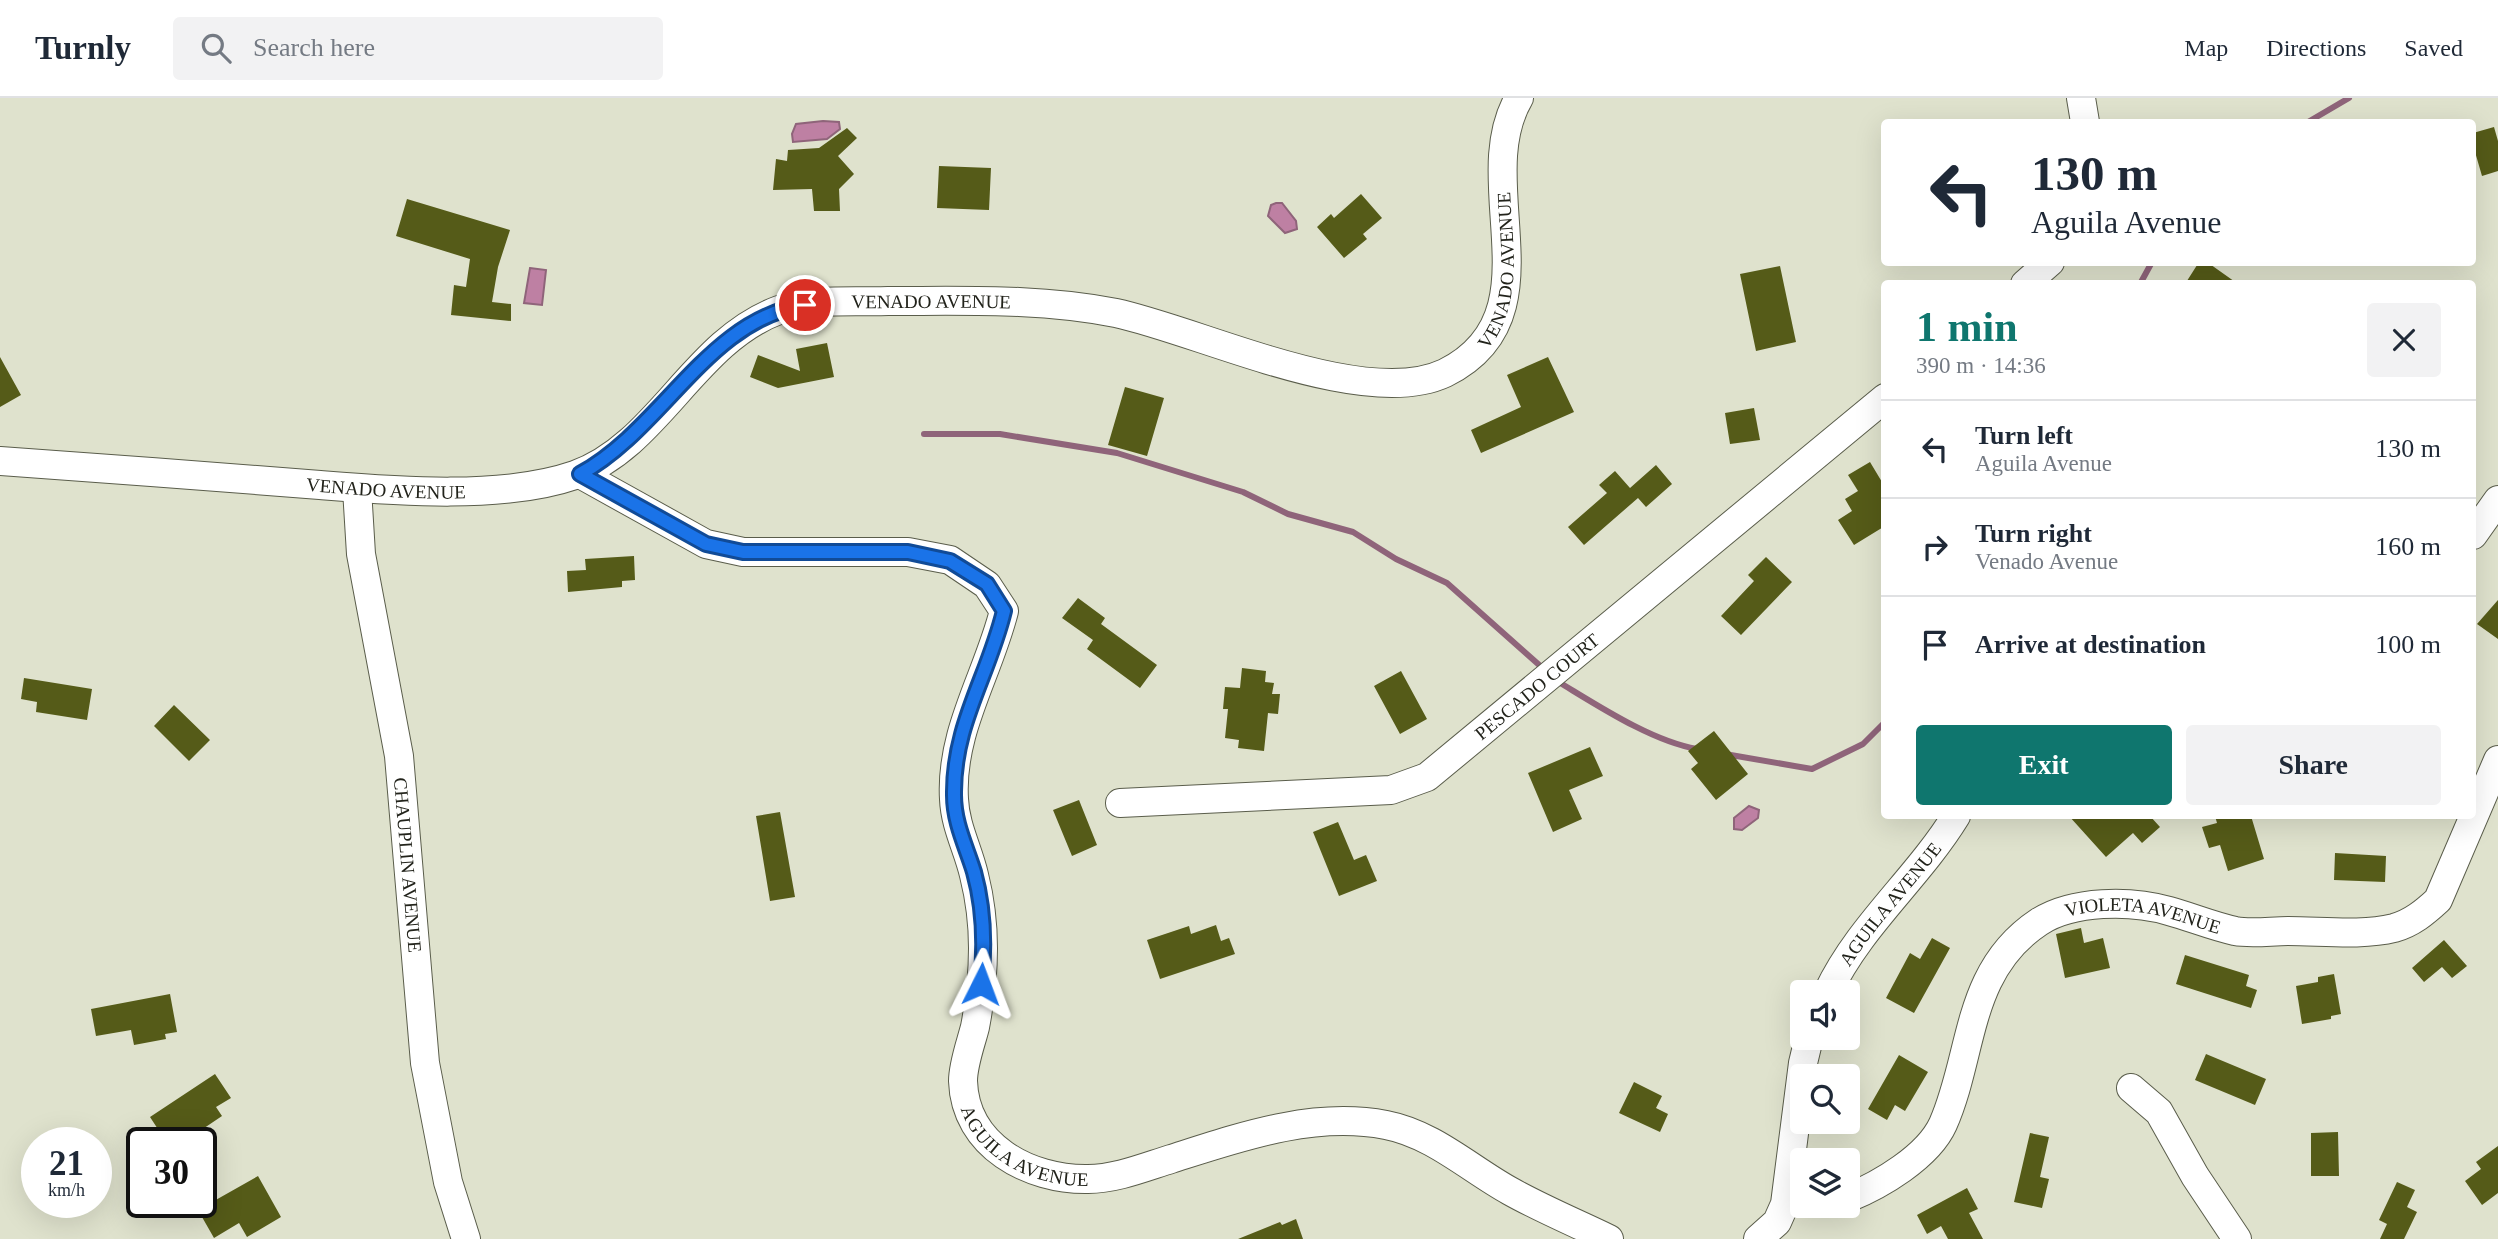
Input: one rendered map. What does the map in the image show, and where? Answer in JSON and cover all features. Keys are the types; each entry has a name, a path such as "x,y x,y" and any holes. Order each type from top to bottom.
{"street":[{"name":"VENADO AVENUE","path":"0,461 357,489 519,487 549,483 580,474 628,442 724,341 783,308 805,305 1005,300 1061,304 1116,313 1171,327 1266,361 1310,372 1408,382 1442,374 1479,348 1489,334 1503,300 1508,243 1501,167 1507,123 1519,98"},
{"path":"2081,98 2084,119"},
{"path":"2030,280 2045,266"},
{"name":"PESCADO COURT","path":"1120,803 1391,790 1413,784 1427,776 1881,401"},
{"name":"AGUILA AVENUE","path":"580,474 706,544 743,552 908,552 950,561 987,584 1004,611 989,659 962,724 954,788 958,829 974,874 983,927 979,1006 963,1079 967,1104 976,1127 992,1146 1030,1169 1058,1177 1089,1179 1153,1165 1270,1128 1316,1123 1386,1125 1437,1146 1509,1191 1609,1239"},
{"name":"CHAUPLIN AVENUE","path":"357,489 360,554 400,769 425,1063 448,1182 466,1239"},
{"path":"2476,531 2498,500"},
{"name":"VIOLETA AVENUE","path":"2476,811 2498,760"},
{"name":"AGUILA AVENUE","path":"1834,980 1840,966 1932,855 1954,819"},
{"name":"VIOLETA AVENUE","path":"1860,1191 1894,1172 1930,1143 1942,1125 1973,1016 1983,992 2003,958 2020,938 2040,922 2065,910 2120,905 2167,910 2238,931 2395,928 2422,915 2438,900 2473,819"},
{"path":"1798,1148 1803,1063 1807,1050"},
{"path":"2132,1088 2159,1112 2194,1176 2237,1239"},
{"path":"1758,1239 1790,1208"}],"shaded area":[{"path":"839,122 840,129 827,139 793,142 792,134 796,124"},
{"path":"1282,203 1296,221 1297,229 1285,233 1268,216 1271,205"},
{"path":"530,268 546,270 542,305 524,303"},
{"path":"1749,806 1759,810 1758,818 1742,830 1734,829 1734,818"}],"building":[{"path":"2494,127 2498,141 2498,171 2482,176 2476,155 2476,132"},
{"path":"847,128 857,138 838,156 854,174 839,189 840,211 814,211 812,189 773,190 776,159 787,161 788,150 819,148"},
{"path":"939,166 991,168 989,210 937,208"},
{"path":"1361,194 1382,218 1363,234 1367,239 1344,258 1317,227 1331,214 1334,218"},
{"path":"407,199 510,230 498,267 492,302 511,304 511,321 451,315 454,285 466,287 470,259 396,236"},
{"path":"1780,266 1796,342 1756,351 1740,274"},
{"path":"2196,266 2213,266 2232,280 2188,280"},
{"path":"827,343 834,377 778,388 750,377 758,355 800,371 796,349"},
{"path":"0,357 21,395 0,407"},
{"path":"1548,357 1574,412 1481,453 1471,430 1521,407 1507,375"},
{"path":"1125,387 1164,398 1147,456 1108,445"},
{"path":"1754,408 1760,440 1730,444 1725,413"},
{"path":"1870,462 1881,480 1881,528 1854,545 1838,520 1852,511 1845,499 1858,491 1848,475"},
{"path":"1656,465 1672,484 1646,507 1638,498 1584,545 1568,527 1607,493 1599,485 1615,471 1630,488"},
{"path":"634,556 635,580 622,581 622,587 568,592 567,571 586,570 585,559"},
{"path":"1766,557 1792,582 1741,635 1721,616 1754,581 1748,575"},
{"path":"1078,598 1105,618 1101,624 1157,665 1140,688 1087,649 1093,640 1062,618"},
{"path":"2498,600 2498,639 2477,624"},
{"path":"1242,668 1266,671 1265,682 1274,683 1272,694 1280,694 1278,714 1268,713 1264,751 1238,748 1239,740 1225,738 1228,709 1223,709 1225,687 1240,688"},
{"path":"1401,671 1427,719 1400,734 1374,686"},
{"path":"24,678 92,689 87,720 36,712 37,702 21,699"},
{"path":"174,705 210,740 189,761 154,726"},
{"path":"1714,731 1748,774 1716,800 1691,769 1698,763 1688,751"},
{"path":"1590,747 1603,776 1569,790 1582,819 1553,832 1528,773"},
{"path":"1079,800 1097,845 1072,856 1053,810"},
{"path":"780,812 795,897 770,901 756,816"},
{"path":"2072,819 2153,819 2160,827 2142,843 2133,833 2106,857"},
{"path":"2216,819 2252,819 2264,859 2228,871 2220,845 2209,848 2202,827 2217,823"},
{"path":"1338,822 1354,860 1366,855 1377,881 1339,896 1313,832"},
{"path":"2335,853 2386,856 2385,882 2334,880"},
{"path":"1216,925 1221,941 1229,938 1235,954 1160,979 1147,940 1189,926 1191,934"},
{"path":"2081,928 2084,943 2103,938 2110,968 2065,978 2056,934"},
{"path":"1932,938 1950,948 1914,1013 1886,998 1910,953 1920,959"},
{"path":"2444,940 2467,966 2452,978 2442,967 2424,982 2412,968"},
{"path":"2185,955 2249,975 2246,986 2257,990 2251,1008 2176,984"},
{"path":"2334,974 2341,1014 2331,1016 2331,1019 2302,1024 2296,986 2318,982 2318,977"},
{"path":"170,994 177,1032 165,1034 166,1039 134,1045 131,1030 96,1036 91,1009"},
{"path":"2206,1054 2266,1079 2255,1105 2195,1080"},
{"path":"1899,1055 1928,1072 1905,1111 1895,1105 1887,1120 1868,1109"},
{"path":"215,1074 231,1098 216,1107 222,1116 206,1127 157,1127 150,1117"},
{"path":"1634,1082 1662,1096 1656,1108 1668,1114 1660,1132 1619,1113"},
{"path":"2338,1132 2339,1176 2311,1176 2311,1133"},
{"path":"2030,1133 2049,1137 2040,1177 2049,1179 2042,1208 2014,1202"},
{"path":"2498,1146 2498,1193 2482,1205 2465,1181 2481,1169 2476,1162"},
{"path":"258,1176 281,1217 247,1237 239,1223 214,1238 203,1218 217,1218 217,1199"},
{"path":"2397,1182 2415,1190 2407,1207 2417,1212 2404,1239 2380,1239 2387,1224 2379,1220"},
{"path":"1967,1188 1978,1209 1969,1213 1983,1239 1948,1239 1941,1226 1927,1234 1917,1215"},
{"path":"1296,1219 1303,1239 1238,1239 1280,1222 1282,1225"}],"waterway":[{"path":"2313,119 2349,98"},
{"path":"2142,280 2150,266"},
{"path":"924,434 1000,434 1117,453 1243,492 1288,514 1353,532 1396,559 1447,583 1546,671"},
{"path":"1557,681 1643,730 1679,745 1697,749"},
{"path":"1725,754 1812,769 1863,744 1881,726"}],"route":[{"path":"805,305 783,308 744,327 724,341 628,442 580,474 706,544 743,552 908,552 950,561 987,584 1004,611 989,659 962,724 954,776 958,829 974,874 983,927 981,984"}]}
